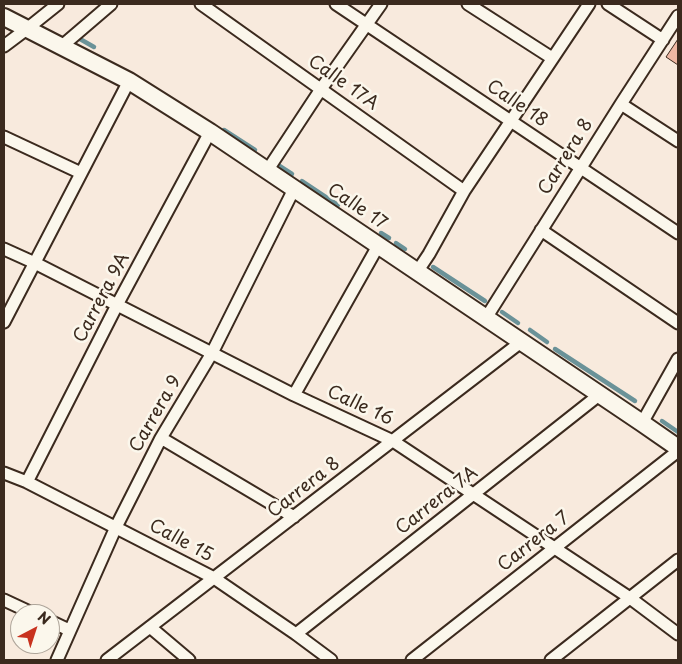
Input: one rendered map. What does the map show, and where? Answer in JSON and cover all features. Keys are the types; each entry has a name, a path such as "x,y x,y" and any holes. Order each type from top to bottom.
{"main road":[{"name":"Calle 17","path":"4,17 129,81 210,132 271,165 294,188 378,246 419,269 488,315 521,342 642,423 678,450"}],"street":[{"path":"4,46 58,4"},
{"path":"62,46 111,4"},
{"name":"Calle 17A","path":"201,4 464,191"},
{"name":"Calle 18","path":"336,4 678,233"},
{"path":"271,165 321,89 381,4"},
{"path":"468,4 552,58"},
{"path":"419,269 430,254 464,191 589,4"},
{"path":"608,4 663,40"},
{"name":"Carrera 8","path":"488,315 678,16"},
{"path":"4,322 129,81"},
{"path":"621,104 678,141"},
{"name":"Carrera 9A","path":"26,482 117,305 210,132"},
{"path":"4,137 81,173"},
{"name":"Carrera 9","path":"57,660 116,527 161,438 212,353 294,188"},
{"path":"541,230 678,323"},
{"path":"294,395 378,246"},
{"name":"Calle 16","path":"4,249 294,395 393,441 630,598 678,634"},
{"name":"Carrera 8","path":"107,660 521,342"},
{"path":"642,423 678,359"},
{"name":"Carrera 7A","path":"296,634 599,395"},
{"path":"161,438 294,517"},
{"name":"Carrera 7","path":"412,660 678,450"},
{"name":"Calle 15","path":"4,473 26,482 214,578 331,660"},
{"path":"551,660 678,560"},
{"path":"60,626 70,630"},
{"path":"150,627 189,660"}],"building":[{"path":"678,39 678,65 666,57"}],"waterway":[{"path":"80,39 94,47"},
{"path":"224,130 255,150"},
{"path":"278,165 292,174"},
{"path":"302,181 338,205"},
{"path":"381,233 389,238"},
{"path":"396,243 405,249"},
{"path":"433,267 485,301"},
{"path":"502,312 518,323"},
{"path":"530,330 547,342"},
{"path":"555,349 635,401"},
{"path":"662,421 678,432"}]}
